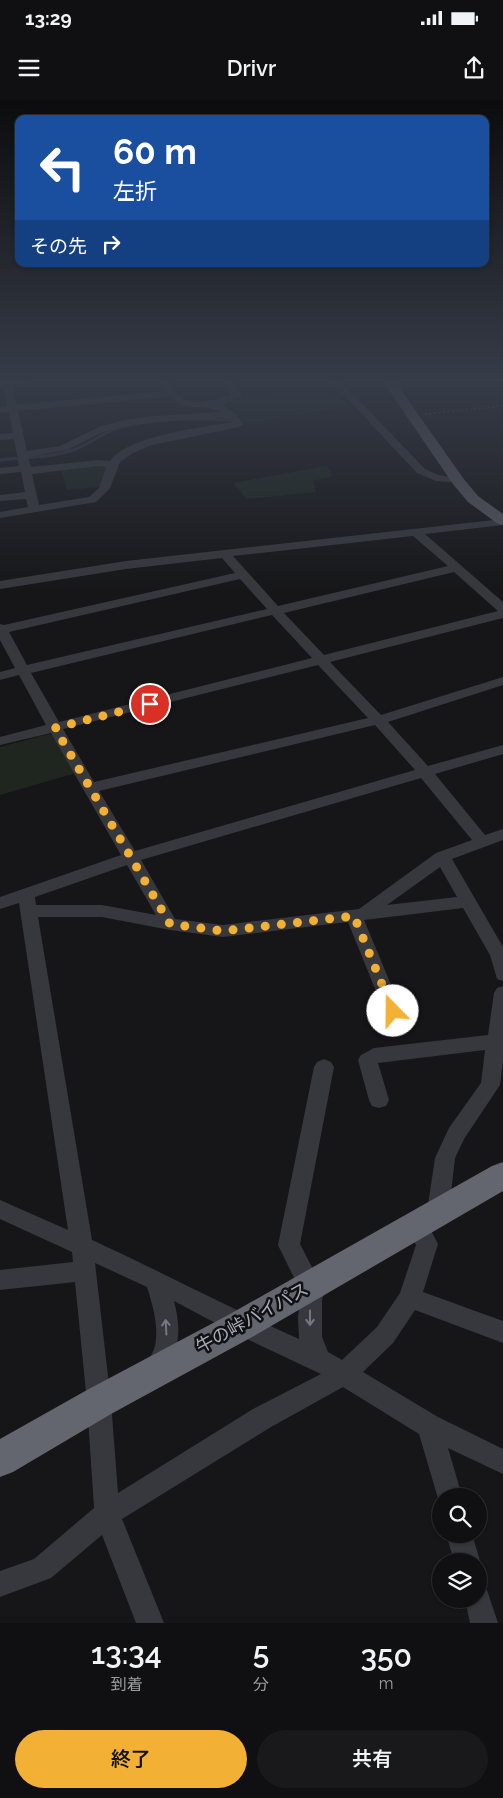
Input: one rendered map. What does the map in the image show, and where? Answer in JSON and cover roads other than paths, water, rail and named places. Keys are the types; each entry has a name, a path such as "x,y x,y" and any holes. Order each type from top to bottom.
{"highway":[{"name":"牛の峠バイパス","path":"0,1459 99,1402 242,1325 503,1175"}],"main road":[{"path":"437,451 458,481 474,499 503,522"}],"street":[{"path":"22,451 34,509"},
{"path":"0,470 25,463 54,451"},
{"path":"0,514 92,500 100,495 107,486 113,464 120,457 131,451"},
{"path":"401,451 420,471 436,478 458,481"},
{"path":"25,463 113,464"},
{"path":"0,498 32,494"},
{"path":"0,585 126,565 503,522"},
{"path":"417,533 503,609"},
{"path":"226,555 320,661 379,720 425,772 482,842"},
{"path":"0,676 456,568"},
{"path":"170,924 55,728 0,629 243,575"},
{"path":"0,741 503,614"},
{"path":"90,788 379,720 503,681"},
{"path":"27,902 130,858 503,749"},
{"path":"358,916 442,857 503,834"},
{"path":"442,857 499,955 503,974"},
{"path":"27,902 82,1247 99,1402 107,1514 150,1623"},
{"path":"0,903 27,902 102,910 170,924 223,931 467,902"},
{"path":"358,916 393,1011"},
{"path":"0,1584 42,1569 107,1514 262,1418 317,1390 345,1373 385,1335 410,1298 427,1244 427,1217 441,1180 445,1158 456,1134 497,1083 497,1041 503,993"},
{"path":"379,1100 368,1060 374,1056 497,1041"},
{"path":"320,1360 310,1337 311,1296 316,1282 289,1245 324,1067"},
{"path":"0,1209 156,1280 242,1325 320,1360 345,1373 429,1426 503,1462"},
{"path":"0,1280 84,1271"},
{"path":"154,1373 166,1347 167,1337 164,1307 156,1280"},
{"path":"410,1298 503,1332"},
{"path":"429,1426 447,1488"},
{"path":"480,1608 484,1623"}],"waterway":[{"path":"0,460 48,456 70,451"}]}
